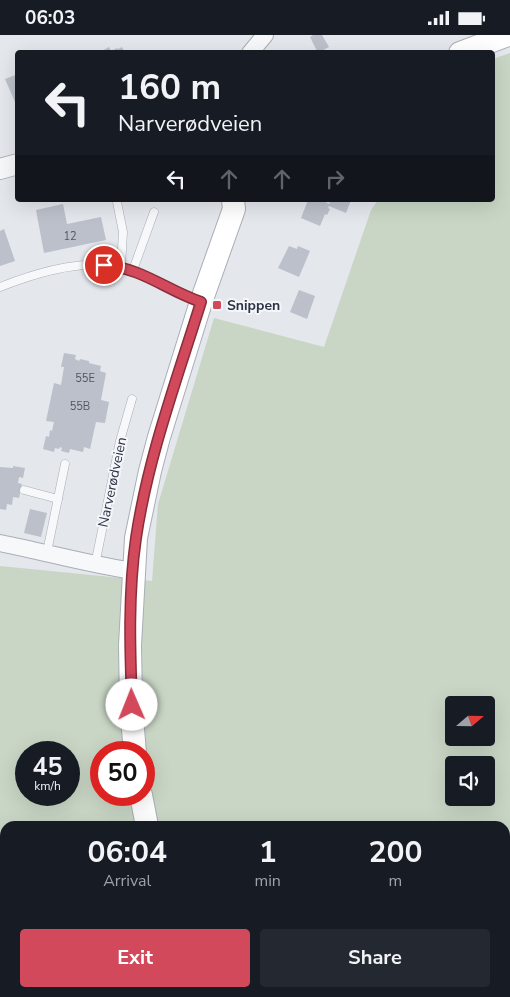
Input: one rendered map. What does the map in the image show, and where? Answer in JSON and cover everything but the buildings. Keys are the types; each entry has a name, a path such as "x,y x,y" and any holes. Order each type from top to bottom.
{"main road":[{"path":"468,50 508,35"},
{"path":"134,741 130,645 136,537 150,471 201,302 237,203"},
{"path":"144,806 146,821"}],"street":[{"path":"252,50 265,35"},
{"path":"0,169 15,165"},
{"path":"0,543 47,552 95,565 133,571"}],"lane":[{"path":"117,202 124,232 121,266"},
{"path":"132,270 154,212"},
{"path":"0,287 18,279 68,267 88,265 121,266 158,281 175,292 201,302"},
{"name":"Narverødveien","path":"95,565 120,441 132,399"},
{"path":"47,552 65,463"},
{"path":"24,491 58,499"}],"green space":[{"path":"510,53 510,821 0,821 0,566 152,581 158,504 214,318 324,347 371,210 377,202 495,202 495,58"}],"place":[{"name":"Snippen","path":"217,305"}],"route":[{"path":"104,265 121,266 132,270 158,281 175,292 201,302 159,437 136,537 130,645 132,705"}]}
